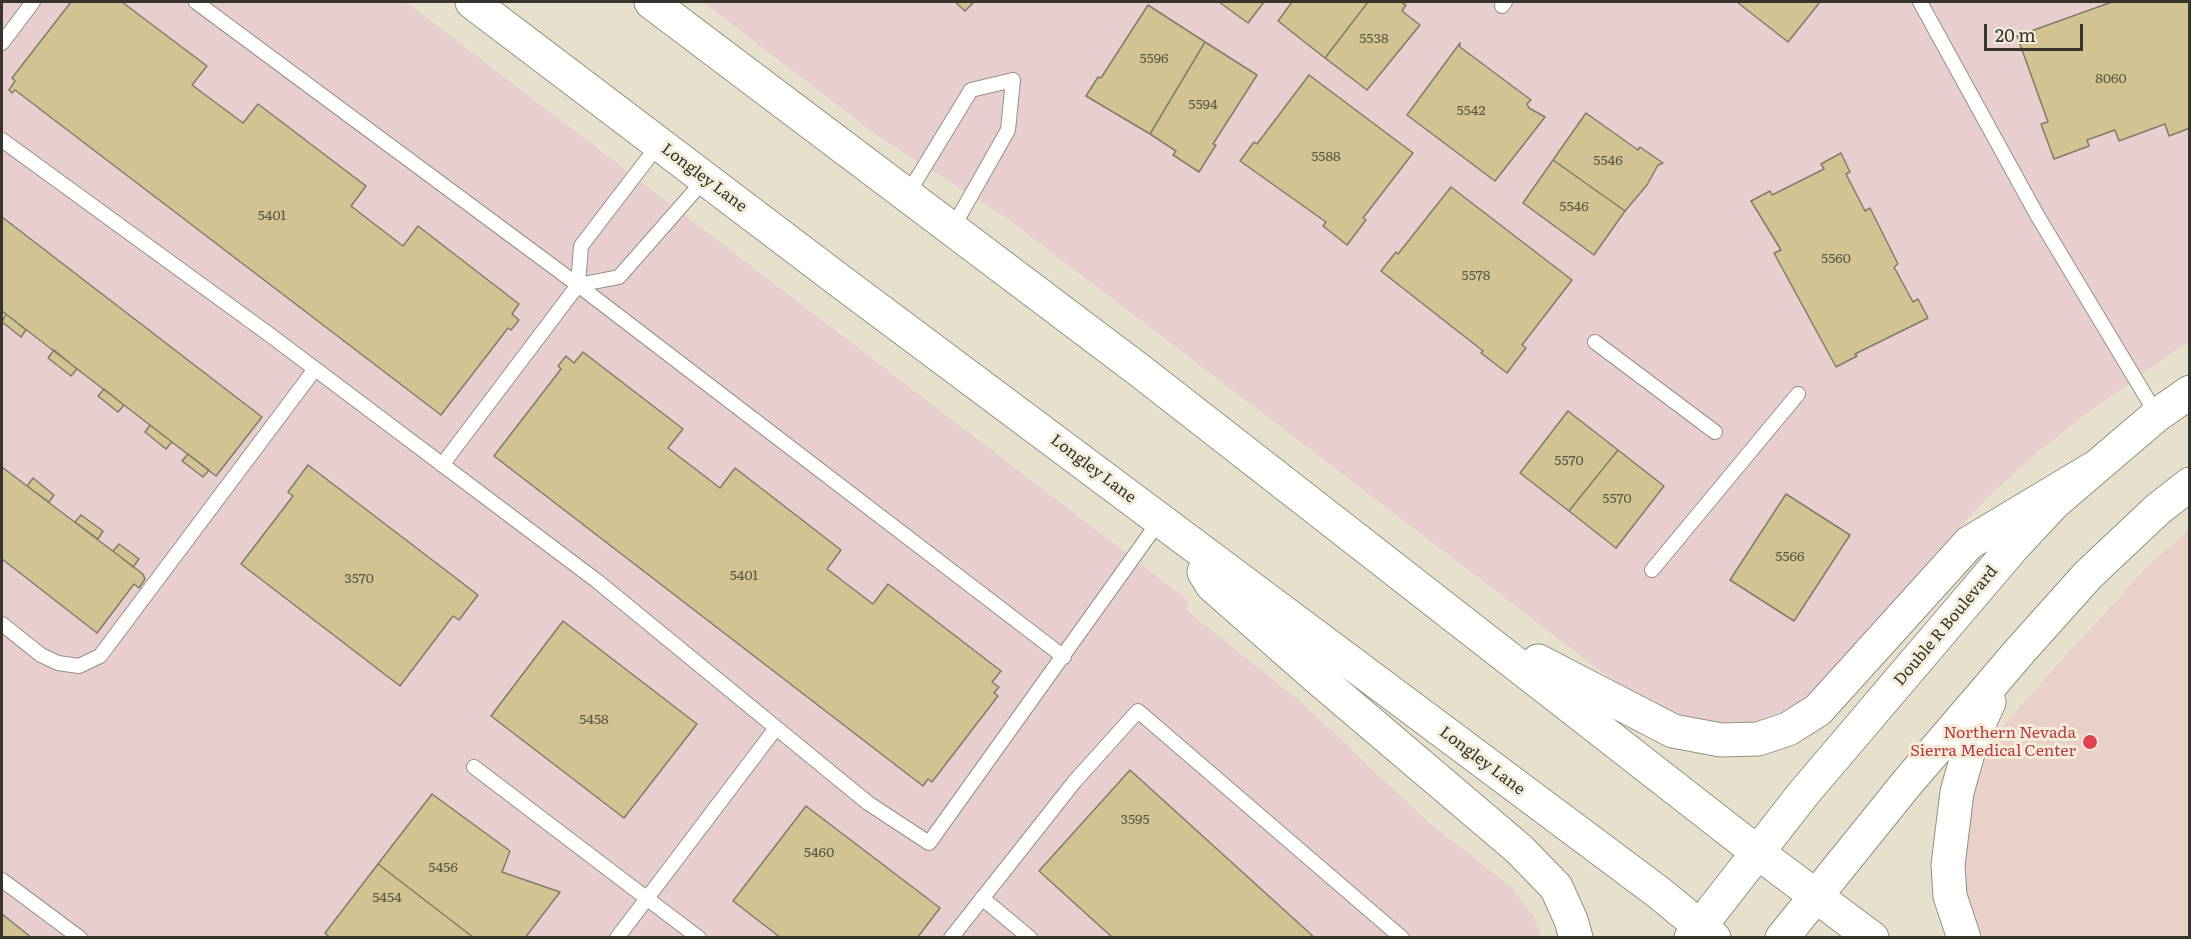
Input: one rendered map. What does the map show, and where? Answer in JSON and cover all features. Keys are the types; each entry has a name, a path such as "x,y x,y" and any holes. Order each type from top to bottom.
{"main road":[{"name":"Longley Lane","path":"472,2 1168,525 1702,934"},
{"path":"651,2 952,229 1466,624 1757,852 1872,938"},
{"name":"Double R Boulevard","path":"1702,934 1730,887 1757,852 2013,547 2054,503 2157,415 2190,392"},
{"path":"1466,624 1673,731 1721,740 1758,739 1788,729 1818,710 1969,543 2094,468"},
{"path":"1784,936 2020,651 2088,575 2157,509 2190,483"},
{"path":"1168,525 1212,585 1519,849 1556,886 1576,938"},
{"path":"1964,938 1950,896 1948,865 1957,792 1972,739 1985,709 2020,651"}],"lane":[{"path":"2,43 33,2"},
{"path":"196,2 578,285 1064,657"},
{"path":"1920,2 2037,215 2157,415"},
{"path":"907,195 971,90 1013,81 1008,130 952,229"},
{"path":"2,140 315,369 597,581 868,803 929,843 1064,657 1168,525"},
{"path":"442,465 578,285 581,246 659,144"},
{"path":"578,285 619,277 705,179"},
{"path":"1594,342 1715,432"},
{"path":"2,624 41,655 58,663 79,666 100,656 315,369"},
{"path":"1652,570 1798,394"},
{"path":"951,938 1075,781 1138,711 1402,938"},
{"path":"617,938 776,728"},
{"path":"474,767 699,938"},
{"path":"2,880 80,938"},
{"path":"982,898 1030,938"}],"shaded area":[{"path":"2,2 406,2 1189,601 1185,609 1301,702 1428,822 1510,886 1533,915 1541,937 2,938"},
{"path":"703,2 2189,2 2189,341 2086,414 2034,455 1986,499 1932,557 1838,672 1817,693 1757,722 1729,727 1699,725 1644,704 1004,216 879,137"},
{"name":"Northern Nevada Sierra Medical Center","path":"2189,529 2189,937 1980,938 1962,889 1968,797 1984,752 2013,714 2146,568"}],"building":[{"path":"71,2 122,2 207,66 192,85 243,123 258,104 366,186 351,206 403,246 418,226 519,304 512,314 519,320 511,330 508,328 441,415 15,90 12,93 9,90 15,81 12,78"},
{"path":"955,2 974,2 965,11"},
{"path":"1219,2 1264,2 1248,23"},
{"path":"1292,2 1368,2 1325,58 1278,21"},
{"path":"1368,2 1401,2 1406,5 1402,11 1420,25 1367,90 1325,58"},
{"path":"1737,2 1820,2 1788,42"},
{"path":"2112,2 2190,2 2190,128 2169,136 2165,124 2119,141 2115,130 2087,140 2089,146 2054,159 2041,124 2048,122 2017,36"},
{"path":"1148,5 1205,42 1150,134 1086,96 1098,77 1101,78"},
{"path":"1205,42 1257,75 1213,144 1216,145 1199,172 1173,155 1176,151 1150,134"},
{"path":"1460,43 1460,47 1531,100 1527,104 1529,108 1545,117 1495,181 1407,115"},
{"path":"1309,75 1413,153 1363,218 1366,220 1347,245 1323,226 1326,222 1240,161 1254,142 1257,144"},
{"path":"1586,113 1638,150 1640,147 1663,163 1658,165 1647,185 1625,211 1553,160"},
{"path":"1841,153 1850,172 1846,174 1865,211 1870,208 1898,264 1894,267 1913,302 1918,299 1928,318 1855,354 1857,356 1836,367 1774,253 1781,250 1751,201 1770,191 1772,195 1824,169 1821,164"},
{"path":"1553,160 1625,211 1594,255 1523,203"},
{"path":"1451,187 1572,280 1522,345 1526,348 1507,373 1481,353 1483,351 1381,271 1396,252 1398,254"},
{"path":"2,217 262,417 216,476 2,311"},
{"path":"6,314 26,330 21,337 2,322"},
{"path":"54,350 77,369 71,376 48,358"},
{"path":"583,352 683,429 668,448 720,488 735,468 841,550 827,569 873,604 888,584 1001,671 992,682 999,687 994,693 998,696 932,782 928,779 923,786 494,456 561,369 558,366 566,356 574,363"},
{"path":"104,389 124,405 118,412 98,396"},
{"path":"1568,411 1618,450 1569,511 1520,473"},
{"path":"150,425 172,442 166,449 145,432"},
{"path":"1618,450 1664,486 1616,548 1569,511"},
{"path":"188,454 209,470 203,477 182,461"},
{"path":"308,465 478,595 459,620 453,616 400,686 241,564 293,496 288,492"},
{"path":"2,467 143,574 145,579 139,588 134,584 97,633 2,559"},
{"path":"33,478 54,495 49,502 27,486"},
{"path":"1786,494 1850,535 1794,621 1730,580"},
{"path":"81,515 103,531 98,539 75,522"},
{"path":"119,544 139,559 133,567 113,551"},
{"path":"563,621 697,724 624,818 491,716"},
{"path":"1130,770 1315,938 1113,938 1039,871"},
{"path":"432,794 510,851 502,872 560,892 525,938 474,938 378,864"},
{"path":"806,806 940,908 917,938 781,938 733,901"},
{"path":"378,864 474,938 330,938 325,933"},
{"path":"2,914 32,938 2,938"}],"place":[{"name":"Northern Nevada Sierra Medical Center","path":"2090,742"}]}
